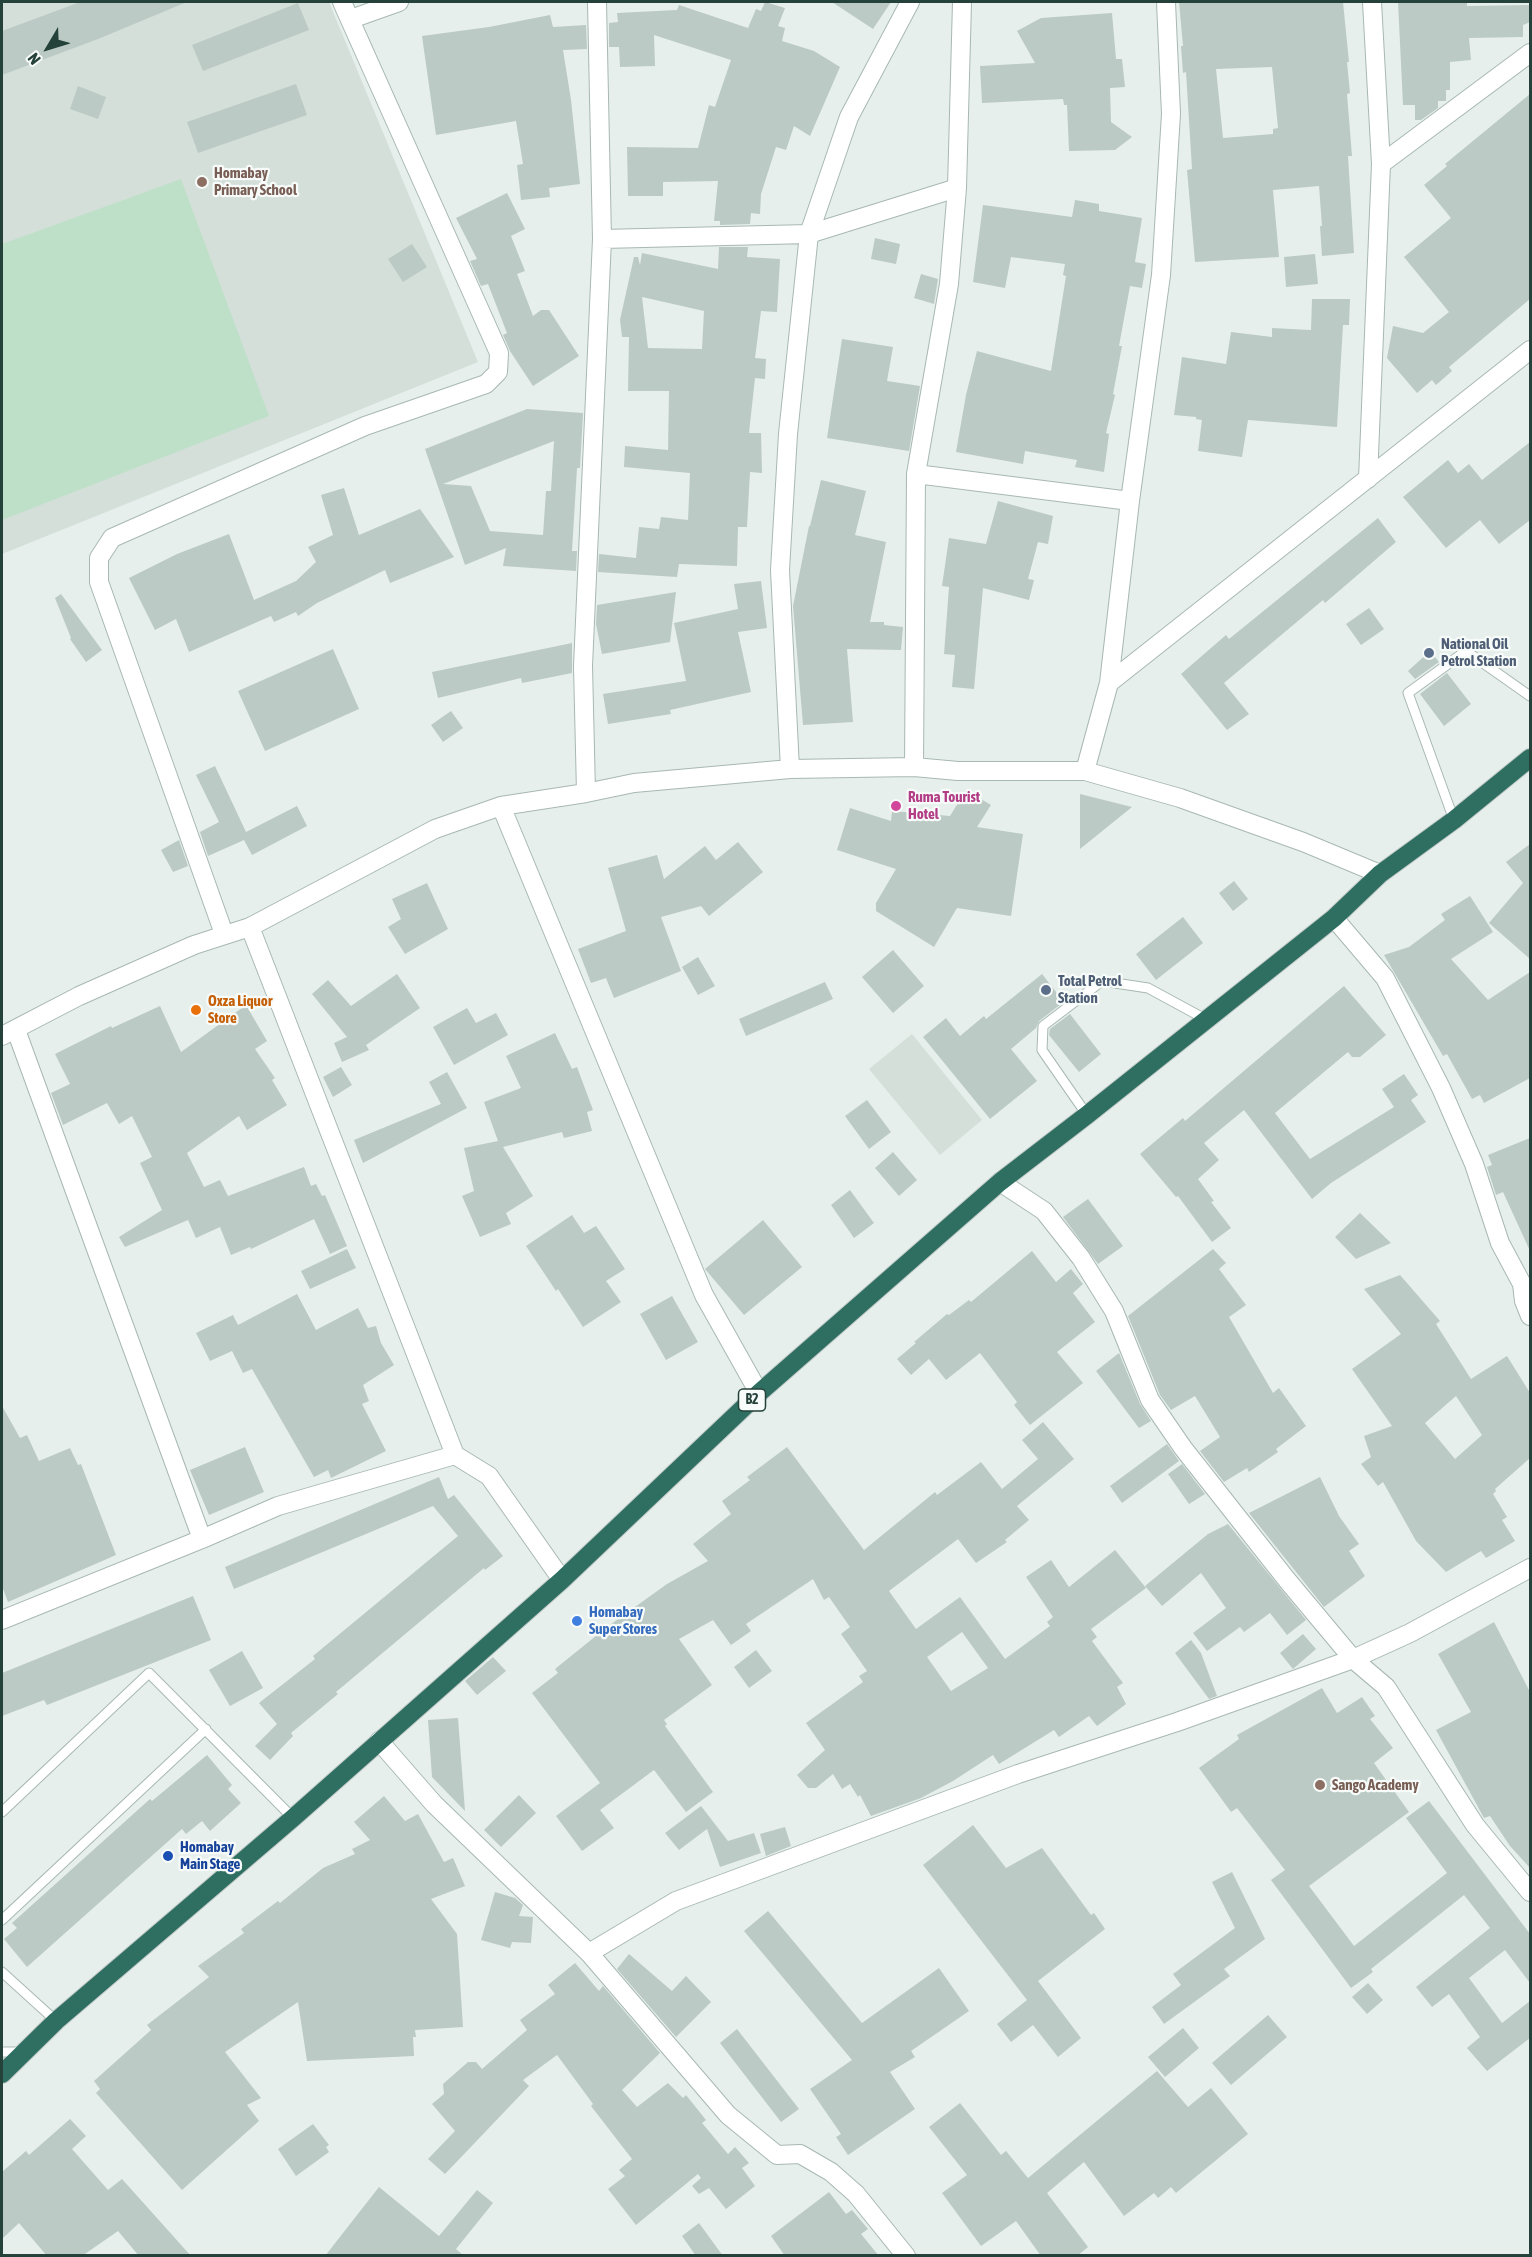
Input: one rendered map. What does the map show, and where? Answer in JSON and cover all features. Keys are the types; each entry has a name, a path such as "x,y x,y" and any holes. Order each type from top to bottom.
{"highway":[{"name":"B2","path":"2,2074 56,2021 293,1818 562,1580 759,1394 1000,1182 1334,918 1380,874 1454,820 1530,758"}],"street":[{"path":"224,934 99,582 99,558 112,538 365,426 486,384 498,372 499,353 342,2"},
{"path":"351,19 399,2"},
{"path":"586,794 583,666 602,239 597,2"},
{"path":"790,769 780,570 788,434 809,234 849,117 910,2"},
{"path":"914,767 916,474 946,307 957,188 962,2"},
{"path":"1085,771 1108,683 1161,275 1171,114 1166,2"},
{"path":"1368,479 1382,164 1372,2"},
{"path":"1382,164 1530,53"},
{"path":"602,239 809,234 957,188"},
{"path":"1108,683 1530,350"},
{"path":"916,474 1130,501"},
{"path":"202,1539 9,1033 79,996 194,945 250,927 435,829 501,807 586,794 634,783 790,769 914,767 958,771 1085,771 1180,798 1303,842 1380,874"},
{"path":"501,807 704,1295 759,1394"},
{"path":"1334,918 1385,978 1441,1088 1474,1164 1500,1243 1526,1281 1524,1301 1530,1316"},
{"path":"250,927 455,1455 489,1476 562,1580"},
{"path":"1000,1182 1044,1211 1081,1258 1114,1311 1150,1400 1183,1448 1287,1580 1353,1659 1386,1688 1475,1825 1530,1892"},
{"path":"2,1620 278,1506 455,1455"},
{"path":"589,1953 676,1901 1018,1774 1177,1722 1353,1659 1410,1633 1530,1568"},
{"path":"379,1741 434,1804 589,1953 728,2115 777,2156 800,2154 831,2172 856,2194 906,2256"}],"lane":[{"path":"1454,820 1408,693 1466,651 1530,696"},
{"path":"1087,1115 1042,1050 1043,1026 1102,981 1148,988 1207,1020"},
{"path":"2,1812 149,1673 293,1818"},
{"path":"2,1920 206,1729"},
{"path":"2,1972 56,2021"},
{"path":"2,2052 23,2052"}],"shaded area":[{"name":"Homabay Primary School","path":"2,2 329,2 478,362 2,554"},
{"path":"912,1034 982,1120 940,1155 869,1069"}],"green space":[{"path":"181,179 269,416 2,520 2,244"}],"building":[{"path":"80,2 187,2 2,75 2,31"},
{"path":"765,2 785,8 778,26 785,28 782,41 814,51 840,67 810,136 794,126 786,150 776,147 761,194 760,214 751,213 750,224 720,225 720,221 714,221 718,181 663,182 663,196 628,196 627,147 698,148 709,105 715,107 731,60 654,35 655,66 620,67 619,47 609,47 609,23 618,22 617,13 677,10 679,5 748,28 756,9 761,11"},
{"path":"832,2 891,2 873,29"},
{"path":"1179,2 1343,2 1349,62 1347,62 1350,93 1347,94 1352,156 1348,156 1354,253 1322,256 1319,186 1273,190 1279,257 1195,262 1187,170 1192,169 1186,72 1183,73 1181,46 1183,46","holes":["1272,67 1278,128 1273,129 1273,134 1223,138 1216,69"]},
{"path":"1398,2 1467,2 1467,6 1530,5 1530,22 1523,25 1523,37 1469,38 1471,60 1450,62 1450,90 1446,90 1446,101 1438,101 1438,108 1421,120 1415,120 1415,105 1403,105"},
{"path":"298,3 309,30 203,71 192,45"},
{"path":"1112,13 1116,59 1122,59 1125,87 1110,88 1111,122 1132,137 1115,150 1069,151 1067,105 1064,105 1063,99 982,103 980,66 1035,63 1017,31 1041,18"},
{"path":"550,15 553,27 586,25 587,49 563,50 580,184 549,188 550,197 521,200 517,165 523,164 516,121 436,135 422,36 489,27"},
{"path":"296,84 307,115 198,153 187,122"},
{"path":"78,86 106,97 98,119 70,109"},
{"path":"1530,94 1530,299 1449,367 1452,371 1436,385 1432,380 1417,393 1387,358 1393,326 1423,333 1449,312 1404,257 1451,218 1424,185 1447,166 1445,164"},
{"path":"507,193 525,229 511,236 525,271 517,274 533,316 541,310 549,310 579,356 533,386 510,351 503,335 507,333 488,284 481,286 470,261 477,259 456,218"},
{"path":"1075,200 1099,204 1099,211 1142,218 1135,262 1146,264 1142,288 1130,286 1119,346 1122,346 1113,394 1115,395 1106,433 1109,434 1104,472 1075,467 1077,460 1025,451 1023,464 956,452 966,395 977,351 1051,371 1066,276 1063,275 1065,264 1011,257 1005,288 973,282 983,205 1072,217"},
{"path":"875,238 900,244 896,264 871,259"},
{"path":"412,244 427,267 403,282 388,259"},
{"path":"719,247 748,247 747,257 780,259 777,312 761,311 755,358 766,359 765,379 755,378 749,433 761,433 762,473 750,472 747,527 738,527 737,566 679,564 677,577 598,572 599,554 636,558 639,527 659,529 661,517 688,520 690,473 624,467 625,446 668,450 669,391 628,391 629,337 622,337 620,320 634,257 638,257 640,265 642,253 718,269","holes":["642,297 704,311 702,349 648,348"]},
{"path":"1315,254 1318,284 1286,287 1284,257"},
{"path":"921,274 938,279 934,304 914,298"},
{"path":"1312,299 1350,299 1349,325 1343,325 1337,427 1248,420 1242,457 1198,451 1202,420 1196,417 1174,415 1182,357 1226,364 1231,332 1272,337 1272,328 1311,330"},
{"path":"842,339 893,347 887,381 920,386 909,451 827,438"},
{"path":"527,409 583,413 572,551 577,551 576,571 503,566 506,548 465,565 425,449","holes":["554,441 551,491 546,491 543,535 490,531 471,486 443,484"]},
{"path":"1530,442 1530,520 1499,544 1480,520 1446,548 1403,497 1448,460 1458,473 1469,464 1482,480"},
{"path":"821,480 866,491 855,535 886,542 870,622 884,622 884,625 903,627 901,650 847,649 853,722 803,725 793,606"},
{"path":"344,488 359,535 420,509 454,557 390,583 385,570 317,603 298,616 296,612 274,622 271,616 189,652 176,619 155,630 129,578 177,554 229,534 254,600 296,581 316,562 308,547 333,535 321,495"},
{"path":"998,501 1053,516 1048,544 1038,542 1028,579 1034,580 1029,600 983,588 974,689 952,687 955,655 944,654 949,587 942,586 949,538 986,544"},
{"path":"1378,518 1396,542 1325,603 1323,600 1224,683 1249,714 1227,730 1181,674 1226,635 1229,639"},
{"path":"761,581 767,628 738,632 751,692 670,710 671,714 608,724 603,694 686,681 674,623 738,609 734,584"},
{"path":"676,592 670,642 602,654 596,624 597,605"},
{"path":"61,594 102,650 86,662 70,639 55,598"},
{"path":"1369,608 1384,629 1361,645 1346,624"},
{"path":"572,643 572,673 522,683 521,678 438,698 432,672"},
{"path":"333,649 359,709 265,751 238,691"},
{"path":"1430,651 1439,662 1415,679 1408,671"},
{"path":"1447,673 1471,704 1444,726 1420,694"},
{"path":"451,711 463,728 443,742 431,725"},
{"path":"215,766 246,832 297,806 307,826 252,855 244,840 208,856 200,832 219,822 196,775"},
{"path":"966,790 991,805 977,827 1023,834 1011,916 957,908 934,947 876,911 876,903 896,869 837,850 850,808 891,821 892,811 950,816"},
{"path":"1080,794 1132,807 1080,849"},
{"path":"179,840 188,866 173,872 161,850"},
{"path":"738,842 763,872 709,916 701,906 661,917 681,971 614,998 606,978 591,983 578,949 626,931 608,868 657,855 664,879 705,846 716,860"},
{"path":"1530,844 1530,959 1489,923 1523,883 1506,862"},
{"path":"1234,881 1248,899 1233,911 1219,893"},
{"path":"427,883 448,929 405,954 388,927 401,919 392,899"},
{"path":"1470,896 1493,932 1451,959 1488,1000 1530,972 1530,1078 1484,1103 1480,1095 1472,1099 1447,1054 1443,1056 1384,955 1409,947 1445,920 1441,914"},
{"path":"1183,917 1203,943 1156,980 1136,954"},
{"path":"893,950 924,986 893,1013 862,977"},
{"path":"698,957 715,986 698,995 682,967"},
{"path":"397,974 420,1008 366,1045 369,1050 342,1062 334,1043 347,1037 312,994 328,980 351,1006"},
{"path":"1042,974 1060,997 1058,999 1061,1004 1039,1021 1036,1028 1011,1049 1037,1081 990,1119 923,1037 946,1018 960,1036 984,1016 986,1019"},
{"path":"825,982 833,999 746,1036 739,1019"},
{"path":"1344,986 1386,1035 1360,1057 1352,1057 1348,1052 1275,1113 1310,1159 1394,1107 1382,1089 1404,1074 1418,1095 1411,1100 1426,1122 1331,1183 1312,1199 1244,1110 1204,1143 1219,1160 1198,1179 1214,1201 1211,1202 1231,1228 1212,1242 1178,1196 1176,1197 1140,1154 1183,1118 1185,1121"},
{"path":"246,1005 267,1041 255,1049 275,1078 272,1080 287,1105 247,1130 239,1116 187,1153 204,1187 220,1180 228,1196 304,1167 311,1186 316,1184 322,1196 325,1195 347,1246 330,1254 314,1219 251,1249 250,1247 231,1255 220,1227 196,1238 188,1220 125,1247 119,1237 162,1210 140,1163 152,1157 132,1116 119,1124 107,1103 63,1125 51,1093 70,1084 55,1054 111,1026 112,1028 160,1006 181,1052"},
{"path":"467,1008 476,1023 496,1013 508,1035 454,1065 433,1027"},
{"path":"1070,1014 1101,1054 1079,1072 1049,1035 1050,1029"},
{"path":"555,1033 572,1069 577,1067 593,1110 587,1112 592,1131 564,1138 562,1132 503,1147 533,1196 506,1213 511,1224 480,1237 462,1196 474,1191 464,1148 498,1141 484,1102 521,1088 506,1056"},
{"path":"341,1067 352,1085 333,1097 323,1077"},
{"path":"447,1072 467,1108 363,1163 354,1140 441,1104 429,1082"},
{"path":"867,1100 891,1132 869,1149 845,1116"},
{"path":"1530,1138 1530,1251 1503,1192 1496,1195 1487,1167 1492,1165 1488,1155"},
{"path":"893,1152 917,1180 899,1196 875,1168"},
{"path":"850,1190 874,1223 854,1238 831,1205"},
{"path":"1088,1199 1123,1246 1098,1264 1063,1217"},
{"path":"1360,1213 1391,1243 1356,1259 1335,1237"},
{"path":"572,1215 584,1233 596,1226 625,1269 606,1281 621,1302 583,1327 526,1246"},
{"path":"763,1220 802,1267 744,1315 705,1269"},
{"path":"347,1249 356,1268 310,1289 301,1271"},
{"path":"1213,1249 1226,1263 1219,1269 1246,1305 1229,1317 1273,1393 1279,1388 1306,1426 1276,1449 1278,1452 1249,1472 1247,1468 1224,1482 1200,1451 1220,1437 1195,1396 1171,1410 1160,1395 1128,1316"},
{"path":"1032,1251 1056,1282 1071,1269 1083,1284 1073,1293 1095,1322 1057,1352 1083,1383 1030,1425 1014,1405 1017,1402 980,1353 946,1380 929,1359 911,1375 897,1359 947,1314 949,1315 969,1300 971,1302"},
{"path":"1400,1275 1440,1321 1436,1324 1471,1379 1507,1356 1530,1393 1530,1458 1495,1489 1493,1494 1507,1517 1502,1520 1515,1541 1486,1558 1481,1551 1446,1572 1416,1541 1383,1482 1378,1486 1361,1464 1371,1457 1364,1436 1392,1426 1352,1369 1401,1334 1364,1289","holes":["1456,1396 1482,1435 1455,1459 1425,1423"]},
{"path":"297,1294 316,1330 358,1308 368,1328 376,1326 381,1343 394,1365 363,1385 369,1401 362,1404 386,1451 331,1478 328,1470 314,1477 252,1369 243,1373 232,1351 210,1361 196,1333 233,1315 238,1325"},
{"path":"672,1296 698,1342 666,1360 640,1314"},
{"path":"1119,1353 1140,1404 1151,1421 1139,1428 1096,1371"},
{"path":"2,1406 20,1438 27,1435 39,1461 70,1448 78,1465 81,1464 116,1555 8,1602 2,1586"},
{"path":"1043,1422 1074,1459 1017,1506 1029,1520 1005,1540 1007,1542 976,1563 958,1539 889,1591 916,1629 960,1597 1005,1659 1050,1626 1047,1622 1053,1617 1026,1577 1051,1560 1069,1587 1115,1550 1146,1588 1091,1629 1097,1637 1092,1641 1123,1683 1117,1687 1126,1704 1097,1726 1089,1716 1059,1737 1054,1730 999,1764 993,1755 953,1781 921,1798 871,1816 860,1795 858,1797 850,1784 842,1789 833,1774 816,1788 808,1788 797,1775 825,1750 806,1723 863,1682 859,1676 867,1671 841,1634 850,1627 829,1597 824,1600 813,1579 746,1624 751,1631 731,1645 713,1620 679,1639 712,1685 664,1720 667,1724 665,1726 713,1792 686,1812 654,1770 600,1810 614,1828 582,1851 556,1816 600,1783 532,1693 558,1673 555,1669 607,1627 667,1584 708,1561 693,1544 731,1514 722,1501 750,1480 747,1477 787,1447 864,1550 935,1492 937,1495 981,1462 1002,1489 1038,1459 1022,1440","holes":["962,1632 988,1668 951,1691 927,1657"]},
{"path":"1167,1444 1179,1461 1122,1503 1110,1486"},
{"path":"245,1447 264,1492 209,1515 190,1470"},
{"path":"1182,1464 1205,1494 1189,1504 1168,1474"},
{"path":"439,1477 448,1499 454,1495 503,1556 485,1570 484,1568 336,1692 338,1694 291,1733 293,1736 270,1760 255,1746 277,1724 259,1703 315,1659 313,1656 458,1536 433,1506 234,1589 225,1567"},
{"path":"1320,1477 1339,1516 1359,1544 1349,1551 1365,1576 1324,1607 1249,1513"},
{"path":"1228,1524 1306,1620 1287,1635 1270,1613 1244,1632 1240,1627 1207,1651 1193,1633 1226,1608 1201,1573 1162,1606 1145,1586 1208,1534"},
{"path":"193,1596 211,1640 47,1705 44,1700 2,1716 2,1673"},
{"path":"1494,1622 1530,1692 1530,1868 1510,1846 1490,1816 1484,1818 1436,1730 1471,1712 1438,1654"},
{"path":"1303,1634 1316,1649 1293,1669 1280,1653"},
{"path":"1191,1640 1201,1653 1217,1696 1209,1699 1175,1653"},
{"path":"756,1650 772,1671 749,1688 734,1667"},
{"path":"242,1651 263,1688 230,1706 209,1670"},
{"path":"493,1657 506,1671 477,1695 465,1681"},
{"path":"1322,1688 1337,1713 1362,1697 1375,1716 1370,1719 1393,1748 1374,1763 1409,1812 1309,1886 1354,1946 1447,1873 1406,1818 1429,1801 1530,1934 1530,1983 1505,1950 1469,1978 1502,2023 1530,2001 1530,2038 1487,2071 1467,2048 1480,2037 1449,1994 1432,2007 1416,1987 1490,1928 1464,1895 1371,1969 1373,1972 1351,1988 1271,1880 1285,1870 1237,1808 1231,1812 1199,1768 1239,1739 1237,1735"},
{"path":"458,1718 465,1811 432,1777 428,1720"},
{"path":"207,1755 232,1785 228,1789 241,1803 210,1831 202,1821 186,1834 182,1829 27,1967 4,1939 17,1928 12,1923 150,1799 152,1801"},
{"path":"519,1795 536,1813 501,1847 484,1830"},
{"path":"384,1796 405,1821 418,1814 444,1862 453,1858 465,1886 431,1899 457,1934 463,2027 415,2030 414,2056 307,2061 298,2002 225,2052 261,2098 247,2105 259,2121 182,2190 96,2093 100,2089 94,2081 151,2030 147,2025 209,1977 198,1966 244,1933 241,1929 278,1901 280,1903 323,1868 355,1854 352,1849 370,1840 354,1822"},
{"path":"701,1806 728,1841 754,1833 761,1853 720,1867 707,1829 679,1850 665,1833"},
{"path":"973,1825 1006,1868 1042,1848 1091,1915 1094,1913 1105,1929 1038,1981 1081,2038 1058,2057 1033,2025 1011,2042 997,2024 1027,2000 923,1865"},
{"path":"785,1827 791,1846 766,1856 760,1834"},
{"path":"1232,1872 1265,1939 1224,1969 1230,1976 1164,2024 1152,2007 1181,1985 1173,1974 1235,1928 1212,1882"},
{"path":"495,1892 515,1898 523,1905 519,1916 533,1917 531,1943 512,1942 510,1948 481,1940"},
{"path":"768,1911 862,2023 939,1968 969,2011 911,2051 915,2057 890,2072 915,2109 848,2155 836,2137 841,2134 810,2089 852,2060 744,1931"},
{"path":"629,1954 672,1991 686,1976 711,2002 676,2037 617,1969"},
{"path":"575,1963 599,1991 603,1986 660,2053 622,2090 637,2107 668,2083 683,2098 686,2095 706,2120 702,2123 728,2154 735,2147 749,2163 742,2168 755,2186 726,2209 709,2188 699,2194 692,2186 701,2178 698,2174 636,2225 608,2189 625,2176 619,2170 632,2159 591,2106 593,2104 557,2055 523,2080 529,2086 445,2174 428,2159 455,2131 432,2104 444,2094 443,2084 468,2062 476,2062 482,2069 527,2030 520,2020 555,1994 548,1985"},
{"path":"1368,1983 1383,2000 1367,2014 1352,1997"},
{"path":"1268,2015 1287,2037 1231,2085 1212,2063"},
{"path":"1183,2028 1199,2048 1165,2077 1148,2057"},
{"path":"737,2029 799,2109 781,2122 720,2043"},
{"path":"1157,2071 1188,2107 1211,2088 1248,2134 1176,2193 1171,2187 1158,2198 1154,2193 1124,2216 1084,2162 1047,2193 1088,2247 1077,2256 1041,2256 1016,2221 981,2246 942,2193 967,2175 929,2127 960,2103 1001,2155 1006,2151 1028,2178"},
{"path":"70,2119 86,2136 72,2149 108,2190 122,2179 191,2256 139,2256 118,2231 82,2256 47,2256 19,2223 2,2239 2,2172 26,2151 29,2155"},
{"path":"313,2124 329,2145 326,2147 329,2152 296,2176 278,2149"},
{"path":"379,2187 439,2236 477,2190 493,2203 456,2249 464,2256 325,2256"},
{"path":"829,2192 846,2214 852,2210 868,2229 861,2234 879,2256 785,2256 771,2236"},
{"path":"699,2223 723,2256 696,2256 682,2236"}],"place":[{"name":"Homabay Primary School","path":"202,182"},
{"name":"National Oil Petrol Station","path":"1429,653"},
{"name":"Ruma Tourist Hotel","path":"896,806"},
{"name":"Total Petrol Station","path":"1046,990"},
{"name":"Oxza Liquor Store","path":"196,1010"},
{"name":"Homabay Super Stores","path":"577,1621"},
{"name":"Sango Academy","path":"1320,1785"},
{"name":"Homabay Main Stage","path":"168,1856"}]}
